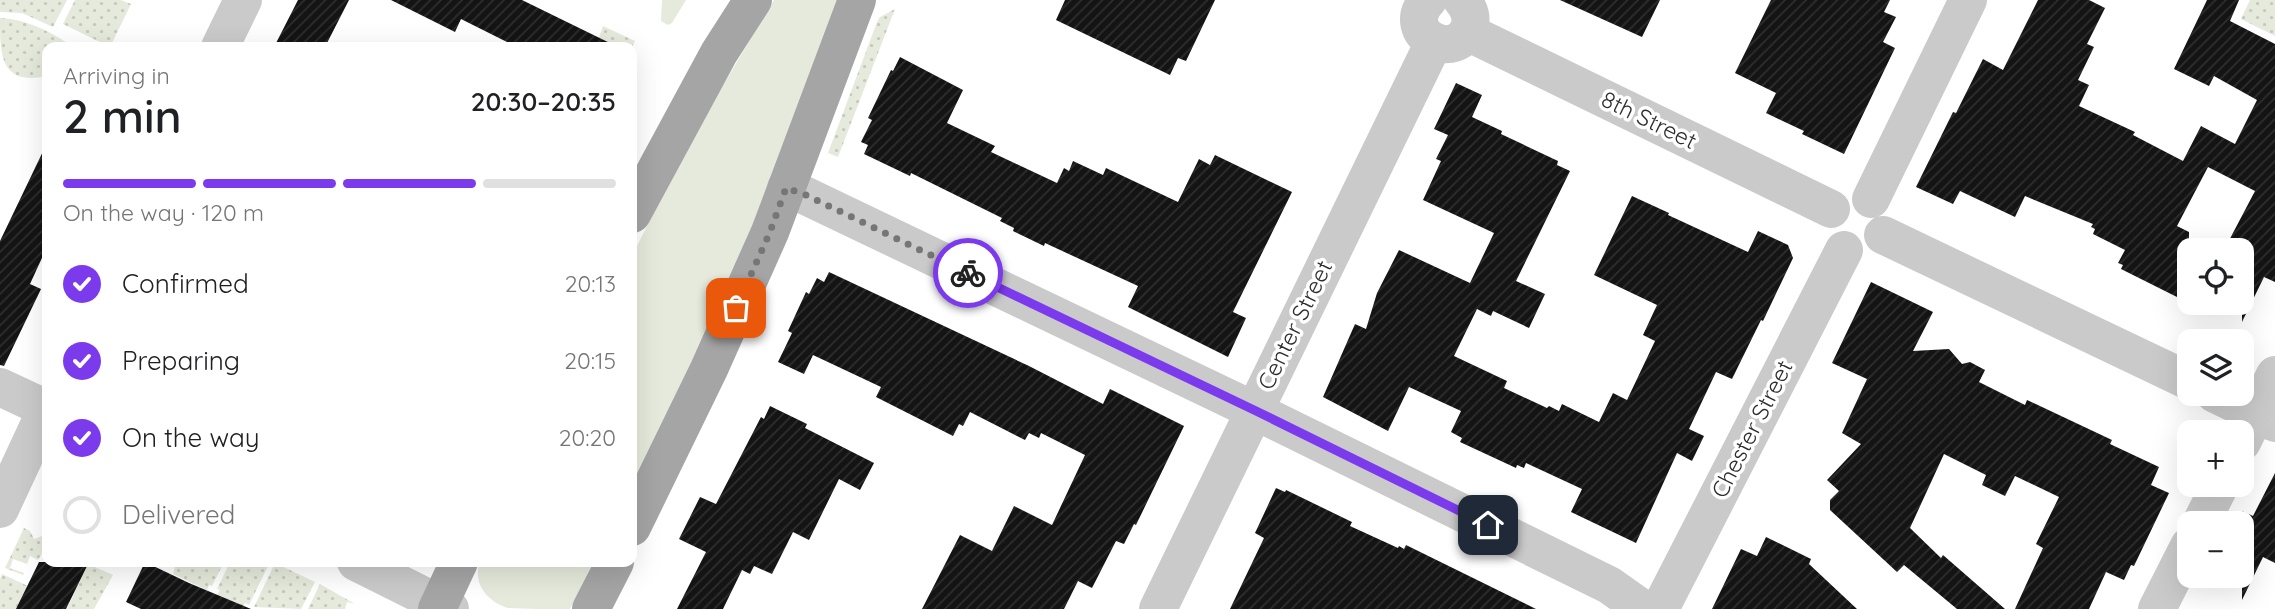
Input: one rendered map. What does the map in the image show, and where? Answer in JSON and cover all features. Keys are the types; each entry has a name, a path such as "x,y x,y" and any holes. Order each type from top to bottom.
{"main road":[{"path":"637,204 674,134 753,0"},
{"path":"637,517 709,369 770,232 857,0"},
{"path":"442,607 457,567"},
{"path":"592,609 613,567"}],"street":[{"path":"222,42 243,0"},
{"path":"1871,199 1968,0"},
{"name":"8th Street","path":"1435,14 1831,209"},
{"name":"Center Street","path":"1158,609 1254,410 1435,14"},
{"path":"786,188 806,195 1254,410 1609,585 1643,609"},
{"path":"1854,195 1871,199 1882,211 1885,219 1883,234 1872,249 1863,253 1844,250 1830,237 1828,218 1831,209 1845,197 1854,195"},
{"path":"1883,234 2177,375"},
{"name":"Chester Street","path":"1660,609 1844,250"},
{"path":"2231,406 2258,426 2275,374"},
{"path":"0,387 42,407"},
{"path":"0,509 42,420"},
{"path":"366,567 442,607"},
{"path":"2157,609 2177,570"}],"shaded area":[{"path":"0,0 67,0 53,27 22,13 0,12"},
{"path":"75,0 121,0 131,4 112,42 100,42 63,24"},
{"path":"662,0 686,0 668,25 661,21"},
{"path":"774,0 838,0 730,285 637,474 637,246 689,142"},
{"path":"2250,0 2275,0 2275,36 2241,19"},
{"path":"895,9 838,157 828,153 877,22 880,17"},
{"path":"0,18 38,27 65,42 42,42 42,77 31,78 11,72 2,55"},
{"path":"603,26 635,41 634,42 598,42"},
{"path":"24,528 30,531 34,539 42,536 42,554 38,560 30,556 27,564 13,559 10,568 24,573 23,575 5,568"},
{"path":"87,567 95,567 113,575 94,609 67,609"},
{"path":"175,567 222,567 207,590 173,574"},
{"path":"228,567 268,567 249,605 245,603 243,608 217,595 220,590 217,589"},
{"path":"273,567 283,567 315,582 301,609 254,607"},
{"path":"479,567 591,567 570,609 508,608 488,597 480,585"},
{"path":"2,574 28,586 17,609 0,609"},
{"path":"320,584 355,604 347,602 345,609 308,609"}],"building":[{"path":"298,0 349,0 328,42 277,42"},
{"path":"391,0 522,0 608,42 507,42 461,19 455,32"},
{"path":"1065,0 1215,0 1186,61 1178,58 1170,75 1056,20"},
{"path":"1560,0 1660,0 1642,37"},
{"path":"1771,0 1890,0 1884,12 1896,17 1883,42 1895,48 1844,154 1766,113 1776,93 1735,73"},
{"path":"2038,0 2089,0 2105,8 2087,44 2094,47 2078,80 2089,85 2079,106 2135,132 2133,135 2183,161 2201,126 2235,144 2257,100 2214,76 2209,86 2174,69 2207,0 2239,0 2230,21 2275,44 2275,282 2264,277 2254,297 2254,238 2230,238 2255,191 2208,167 2177,226 2189,232 2189,238 2177,238 2177,297 2121,269 2123,265 2118,263 2125,250 2093,234 2093,224 2025,196 2015,217 1960,191 1953,204 1916,187 1983,59 2003,70"},
{"path":"900,57 963,90 947,123 995,146 991,152 1057,183 1064,168 1069,171 1073,161 1103,175 1106,168 1178,202 1199,159 1210,165 1215,155 1292,192 1233,312 1246,318 1228,357 1128,307 1138,286 1045,243 1044,246 1013,231 1014,228 1000,221 1002,218 911,173 910,176 864,154 868,145 861,142 872,120 868,118"},
{"path":"1456,83 1482,95 1472,117 1558,161 1557,165 1570,171 1516,281 1545,294 1529,328 1493,311 1491,316 1477,309 1454,356 1507,381 1504,388 1547,408 1549,406 1559,411 1562,404 1599,422 1613,393 1627,400 1655,341 1643,335 1657,305 1594,275 1632,196 1748,252 1758,231 1788,245 1793,258 1732,379 1716,372 1689,429 1704,436 1692,461 1677,453 1636,543 1571,512 1582,489 1526,463 1524,468 1517,465 1516,468 1460,442 1462,438 1451,432 1461,411 1409,387 1388,431 1323,397 1355,324 1366,329 1377,293 1399,250 1470,283 1494,233 1423,200 1441,161 1436,159 1448,135 1434,129"},
{"path":"42,153 42,258 30,284 41,289 4,366 0,365 0,241"},
{"path":"829,272 1029,366 1103,404 1110,389 1184,426 1136,525 1134,524 1124,544 1116,541 1092,588 1078,581 1064,609 922,609 960,535 992,551 1014,506 1052,525 1085,455 1041,433 1039,438 1029,433 1025,440 970,412 963,426 959,424 953,436 876,397 881,387 813,355 804,374 778,362 792,333 788,331 806,292 809,294 817,278 824,282"},
{"path":"1871,282 1933,312 1913,351 1949,349 1962,364 1970,362 1985,370 1979,382 2025,405 2027,400 2112,440 2110,444 2159,467 2151,485 2169,493 2134,566 2131,565 2124,580 2106,572 2089,609 2015,609 2043,548 2036,544 2059,497 2015,476 2005,496 1982,485 1986,475 1944,454 1910,528 1941,558 1943,555 2005,609 1957,609 1904,565 1897,572 1830,510 1830,500 1839,491 1827,480 1861,444 1842,433 1867,379 1832,363"},
{"path":"770,406 807,424 805,428 874,463 860,490 839,479 809,540 793,532 772,574 754,566 750,574 742,570 723,609 677,609 706,552 679,539 700,497 716,504 761,417 764,419"},
{"path":"2275,473 2275,563 2263,557 2254,575 2254,514"},
{"path":"1276,488 1285,492 1286,490 1352,522 1350,526 1398,548 1399,546 1404,549 1406,545 1536,609 1230,609 1264,538 1255,533"},
{"path":"1766,537 1811,559 1809,564 1857,609 1712,609 1741,549 1757,556"},
{"path":"39,562 42,562 42,567 87,567 66,609 16,609"},
{"path":"143,567 155,567 251,609 141,609 126,602"},
{"path":"2242,588 2248,588 2242,600"}],"way so far":[{"path":"736,308 770,232 786,188 806,195 968,273"}],"route":[{"path":"968,273 1488,525"}]}
